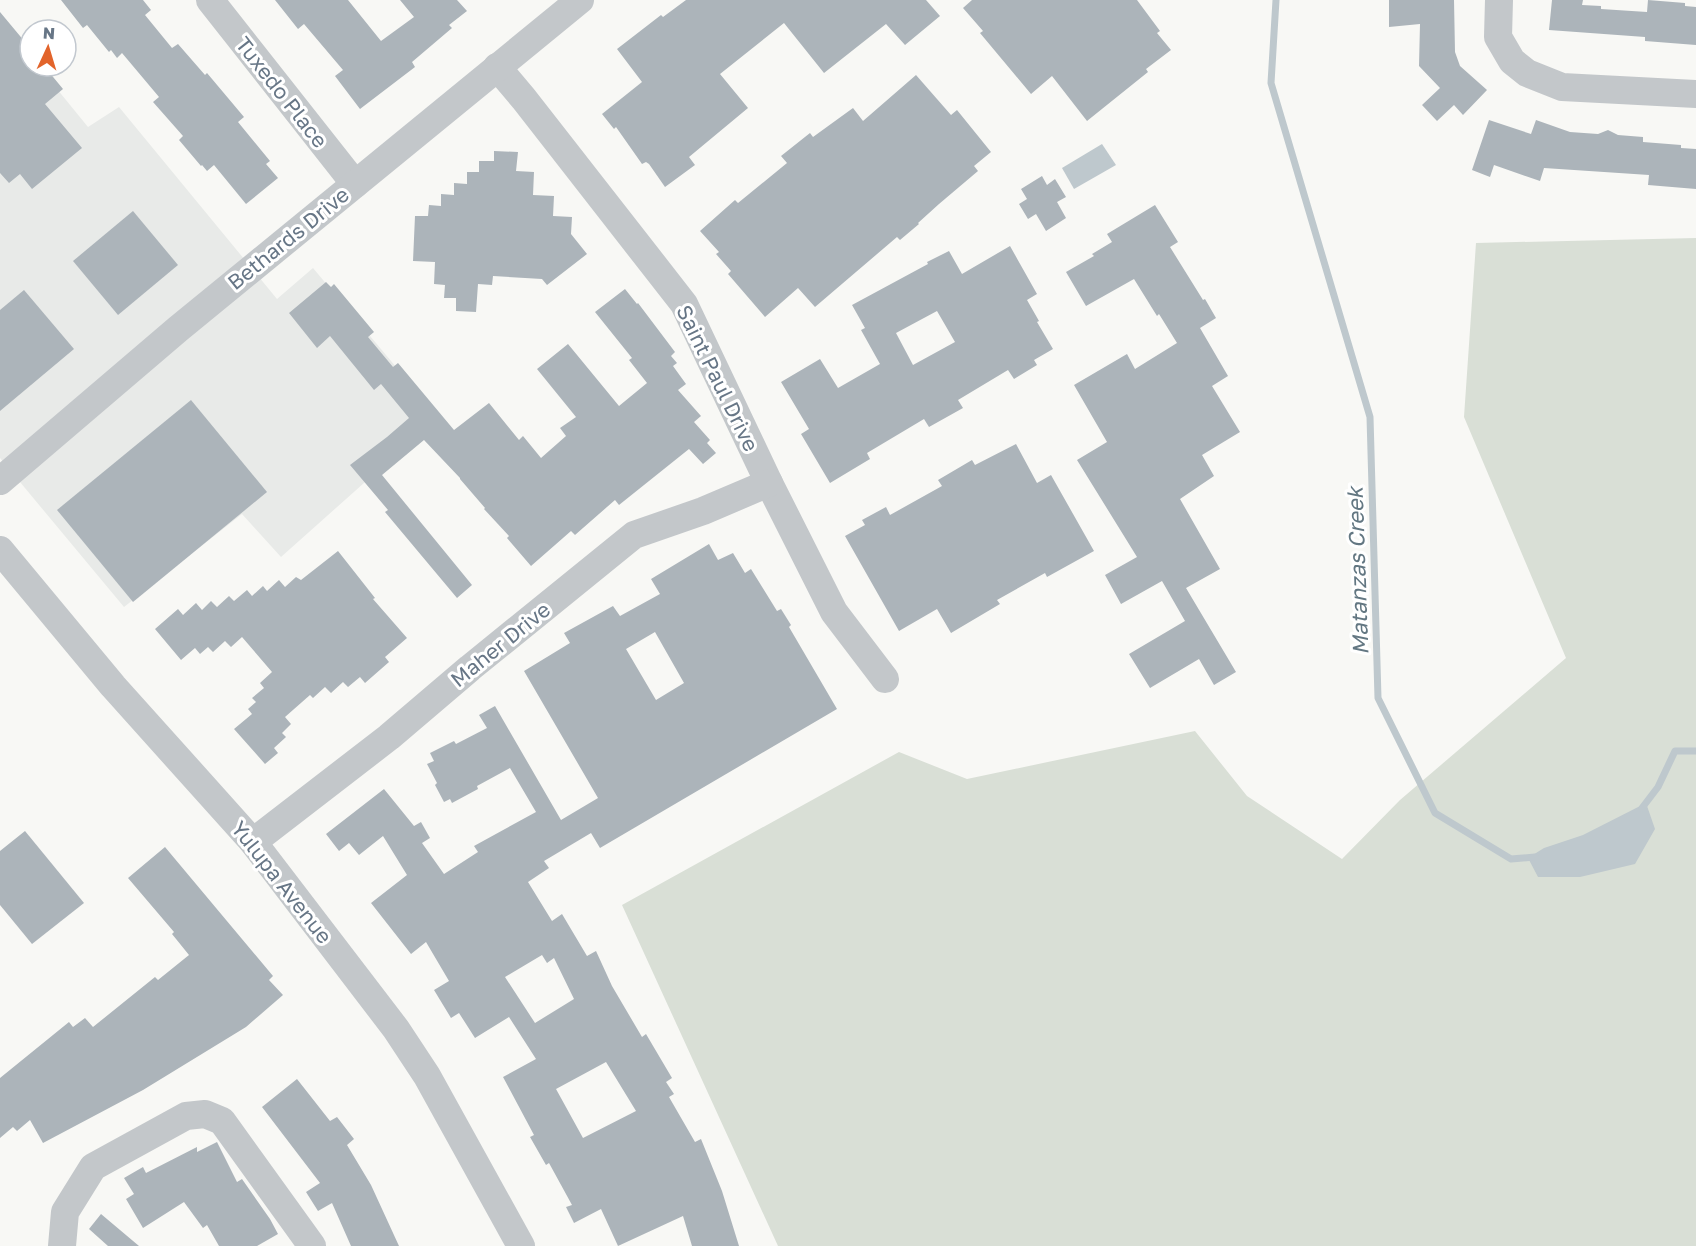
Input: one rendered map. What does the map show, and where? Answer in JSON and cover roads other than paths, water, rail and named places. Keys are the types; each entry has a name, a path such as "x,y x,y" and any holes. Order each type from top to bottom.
{"street":[{"name":"Tuxedo Place","path":"210,0 355,184"},
{"name":"Bethards Drive","path":"0,480 136,364 580,0"},
{"path":"1499,0 1498,37 1512,62 1527,73 1562,87 1696,94"},
{"name":"Saint Paul Drive","path":"497,67 684,304 768,483 834,612 885,680"},
{"name":"Maher Drive","path":"253,842 389,737 634,535 703,511 768,483"},
{"name":"Yulupa Avenue","path":"0,550 113,686 253,842 396,1029 427,1076 521,1246"},
{"path":"62,1246 65,1212 93,1167 186,1116 205,1114 222,1121 312,1246"}],"waterway":[{"name":"Matanzas Creek","path":"1276,0 1271,83 1370,417 1378,698 1435,813 1511,859 1535,857"},
{"name":"Matanzas Creek","path":"1642,808 1658,787 1675,751 1696,751"}]}
